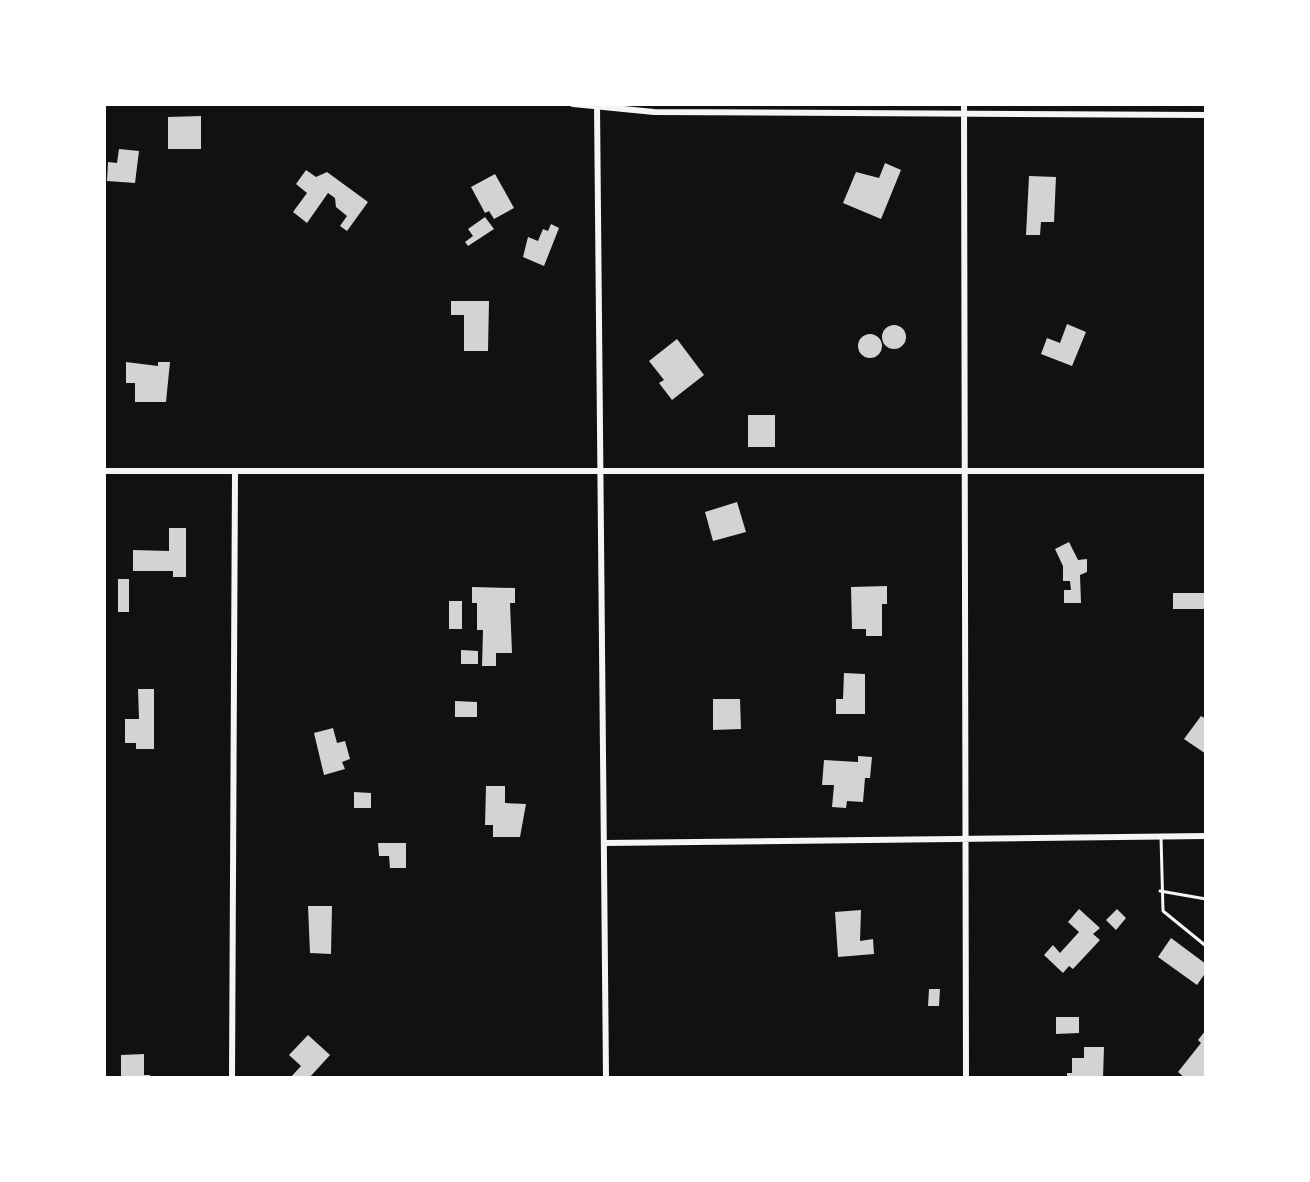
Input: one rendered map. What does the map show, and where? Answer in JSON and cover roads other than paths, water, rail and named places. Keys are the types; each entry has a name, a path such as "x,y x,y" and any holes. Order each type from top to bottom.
{"street":[{"path":"573,104 654,112 1206,115"},
{"path":"964,104 966,1078"},
{"path":"597,105 606,1078"},
{"path":"104,471 600,468 1206,471"},
{"path":"232,1078 235,472"},
{"path":"605,843 1206,836"}],"lane":[{"path":"1161,837 1160,891 1163,911 1206,946"},
{"path":"1160,891 1206,899"}]}
